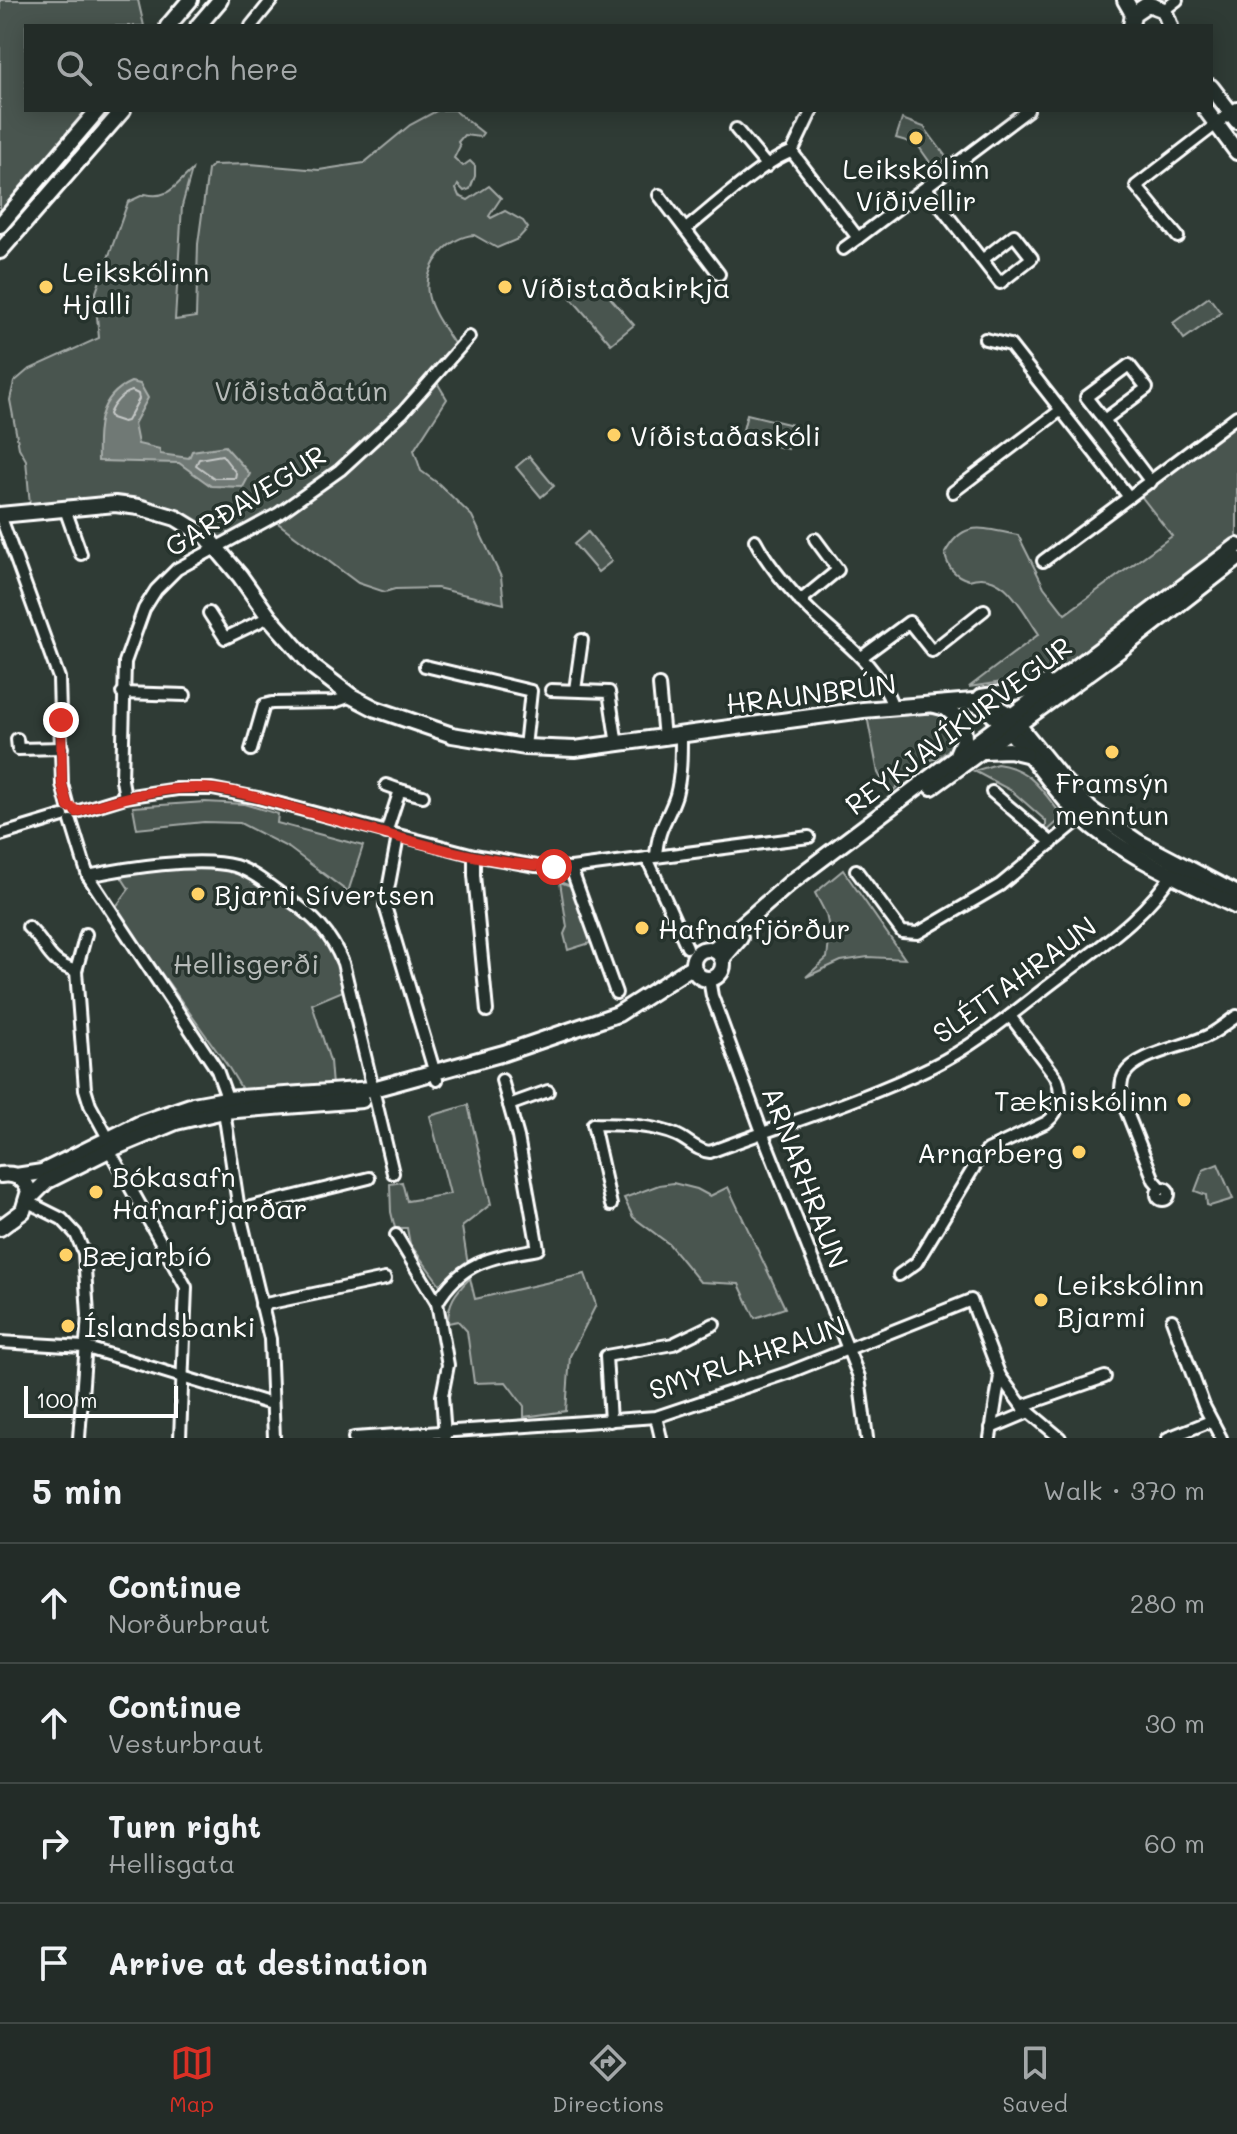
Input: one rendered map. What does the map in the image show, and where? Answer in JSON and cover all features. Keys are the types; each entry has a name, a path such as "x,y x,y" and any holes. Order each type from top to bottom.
{"main road":[{"path":"170,24 190,0"},
{"path":"200,24 220,0"},
{"path":"1125,0 1132,20"},
{"path":"1132,20 1146,2 1164,10 1169,24"},
{"path":"1213,89 1235,114"},
{"path":"0,225 96,112"},
{"path":"0,251 121,112"},
{"path":"1208,112 1237,152"},
{"name":"HRAUNBRÚN","path":"0,515 115,504 158,511 191,526 217,548 269,617 313,667 351,696 376,709 452,735 525,747 562,749 617,745 965,700 994,703 1010,723"},
{"name":"REYKJAVÍKURVEGUR","path":"718,954 798,886 979,752 1067,674 1237,546"},
{"name":"REYKJAVÍKURVEGUR","path":"718,954 790,883 954,758 1010,723 1036,711 1237,559"},
{"path":"965,700 1020,691 1067,674"},
{"path":"931,704 946,708 963,722 964,738 954,758"},
{"path":"1032,752 1036,711"},
{"path":"1010,723 1086,813 1138,842 1237,907"},
{"path":"979,752 1032,752"},
{"path":"1176,869 1237,894"},
{"path":"6,1173 42,1172 172,1111 374,1094 436,1076 618,1014 700,974 722,972 718,954 699,953 700,974"},
{"path":"0,1228 17,1217 28,1200 47,1181 107,1143"},
{"path":"6,1173 27,1185 28,1200"}],"street":[{"path":"253,24 272,0"},
{"path":"1164,10 1177,0"},
{"path":"792,152 811,112"},
{"path":"843,249 1025,112"},
{"path":"1178,237 1136,186 1216,123 1235,114"},
{"path":"736,129 767,166"},
{"path":"686,229 767,166 792,152"},
{"path":"792,152 858,238"},
{"path":"926,188 982,260 1000,283 1032,258 1014,235 982,260"},
{"path":"659,195 719,274"},
{"name":"GARÐAVEGUR","path":"125,797 122,780 122,693 125,662 144,609 156,590 177,569 278,514 340,470 403,412 469,337"},
{"path":"985,339 1010,345 1129,497"},
{"path":"1104,420 1147,388 1129,365 1086,397 1151,482"},
{"path":"953,492 1061,410"},
{"path":"1043,561 1237,416"},
{"path":"65,509 81,554"},
{"path":"0,515 59,678 62,784 88,876 217,1070 225,1105 239,1210 270,1339 274,1438"},
{"path":"800,601 838,570 815,539"},
{"path":"755,540 800,601 863,656 887,690 893,707"},
{"path":"863,656 909,622 932,651 984,610"},
{"path":"209,613 225,638 269,617"},
{"path":"575,690 582,640"},
{"path":"425,666 531,691 525,747"},
{"path":"659,685 664,738"},
{"path":"551,690 609,692 617,745"},
{"path":"122,693 185,695"},
{"path":"251,750 264,705 334,702 351,696"},
{"path":"681,736 678,784 651,857 687,947"},
{"path":"16,749 62,748"},
{"path":"386,785 423,796"},
{"path":"0,835 125,797 177,789 212,789 258,798 474,855 536,866 571,868 809,837"},
{"path":"386,833 400,790"},
{"path":"992,792 1052,843"},
{"path":"856,870 902,932 918,933 1000,885 1086,813"},
{"path":"398,836 385,906 436,1076"},
{"path":"474,855 487,1011"},
{"path":"88,876 121,869 185,864 233,866 248,872 309,913 331,937 343,963 393,1173"},
{"path":"571,868 616,993"},
{"name":"SLÉTTAHRAUN","path":"611,1205 593,1124 621,1123 651,1127 679,1136 702,1151 710,1152 934,1066 1010,1016 1128,925 1156,898 1176,869"},
{"path":"28,927 37,935 54,962 76,971"},
{"path":"86,934 76,971 85,1089 107,1143 186,1287 180,1438"},
{"name":"ARNARHRAUN","path":"700,974 712,996 859,1377 867,1438"},
{"path":"899,1275 916,1263 979,1159 988,1150 1047,1122 1059,1106 1060,1086 1056,1077 1010,1016"},
{"path":"1161,1188 1154,1180 1122,1100 1124,1076 1130,1068 1145,1059 1210,1035 1237,1016"},
{"path":"437,1303 470,1266 485,1259 538,1249 518,1137 502,1080"},
{"path":"509,1105 548,1091"},
{"path":"239,1210 369,1178"},
{"path":"28,1200 62,1219 81,1243 87,1279 79,1438"},
{"path":"396,1235 437,1303 448,1365 442,1396 445,1435"},
{"path":"261,1305 385,1279"},
{"name":"SMYRLAHRAUN","path":"354,1438 445,1435 656,1417 790,1372 971,1300 1000,1376 1025,1409 1060,1438"},
{"path":"1172,1320 1211,1421 1221,1438"},
{"path":"610,1421 606,1356 673,1344 714,1324"},
{"path":"0,1342 84,1347 271,1404"},
{"path":"991,1433 1000,1376"},
{"path":"991,1433 1025,1409 1105,1377"},
{"path":"656,1417 661,1438"},
{"path":"1168,1438 1211,1421"}],"green space":[{"path":"0,0 138,0 144,24 24,24 24,112 84,112 0,211"},
{"name":"Víðistaðatún","path":"434,112 457,112 483,133 480,137 464,135 458,142 460,146 454,158 463,166 470,161 475,166 470,189 464,191 458,185 459,196 468,200 489,186 501,198 489,216 491,218 505,211 523,221 528,228 518,239 497,248 474,235 460,238 444,249 432,266 427,289 430,300 455,345 430,371 447,399 414,450 421,471 472,516 501,577 504,604 437,588 385,592 358,583 267,515 221,543 115,499 92,498 30,505 26,460 19,448 10,400 14,382 28,370 99,338 95,295 128,202 145,194 166,193 192,170 182,206 175,320 196,317 198,244 208,170 213,165 250,164 319,170 364,163 410,125"},
{"path":"902,119 924,127 947,158 934,168 917,144 896,138"},
{"path":"593,278 634,325 611,344 571,298"},
{"path":"1209,297 1221,313 1184,339 1173,323"},
{"path":"747,414 793,425 788,449 741,438"},
{"path":"1237,424 1237,541 1092,651 1060,667 1009,681 969,687 1039,634 1019,603 1002,585 981,578 969,580 952,570 945,553 952,542 967,530 976,529 1018,535 1044,587 1065,614 1172,536 1141,496"},
{"path":"529,456 554,486 541,497 516,467"},
{"path":"588,532 612,561 598,572 574,544"},
{"path":"912,713 948,715 958,723 957,743 940,757 915,768 890,794 878,773 867,716"},
{"path":"997,764 1009,766 1028,776 1063,817 1046,832 1046,821 1012,791 974,771"},
{"path":"205,802 244,804 278,814 277,823 363,846 348,892 289,848 240,823 204,822 137,829 133,807"},
{"name":"Hellisgerði","path":"189,866 237,869 314,921 334,948 343,991 312,1004 330,1061 332,1086 271,1087 243,1091 115,908 129,889 120,875"},
{"path":"843,870 905,959 868,957 841,961 806,977 827,958 830,933 826,914 815,893"},
{"path":"560,882 571,886 593,942 568,950"},
{"path":"468,1105 491,1204 462,1227 468,1265 441,1286 410,1244 407,1228 395,1228 390,1184 402,1182 407,1201 450,1194 430,1116"},
{"path":"1218,1164 1233,1199 1210,1206 1207,1205 1206,1195 1195,1191 1203,1170"},
{"path":"673,1183 710,1196 728,1187 785,1308 755,1318 739,1284 700,1282 669,1244 633,1217 624,1198"},
{"path":"585,1274 596,1305 570,1356 566,1411 524,1417 524,1406 506,1382 474,1383 467,1331 458,1321 448,1323 453,1298 470,1278 475,1299"}],"water":[{"path":"131,382 140,384 148,398 134,424 138,444 160,449 160,454 189,458 192,451 225,446 250,474 243,487 211,486 179,463 98,461 99,426 105,405 120,388"}],"place":[{"name":"Leikskólinn Víðivellir","path":"916,138"},
{"name":"Leikskólinn Hjalli","path":"46,287"},
{"name":"Víðistaðakirkja","path":"505,287"},
{"name":"Víðistaðaskóli","path":"614,435"},
{"name":"Framsýn menntun","path":"1112,752"},
{"name":"Bjarni Sívertsen","path":"198,894"},
{"name":"Hafnarfjörður","path":"642,928"},
{"name":"Tækniskólinn","path":"1184,1100"},
{"name":"Arnarberg","path":"1079,1152"},
{"name":"Bókasafn Hafnarfjarðar","path":"96,1192"},
{"name":"Bæjarbíó","path":"66,1255"},
{"name":"Leikskólinn Bjarmi","path":"1041,1300"},
{"name":"Íslandsbanki","path":"68,1326"}],"route":[{"path":"61,720 62,784 68,807 76,812 125,797 177,789 212,789 258,798 474,855 554,867"}]}
